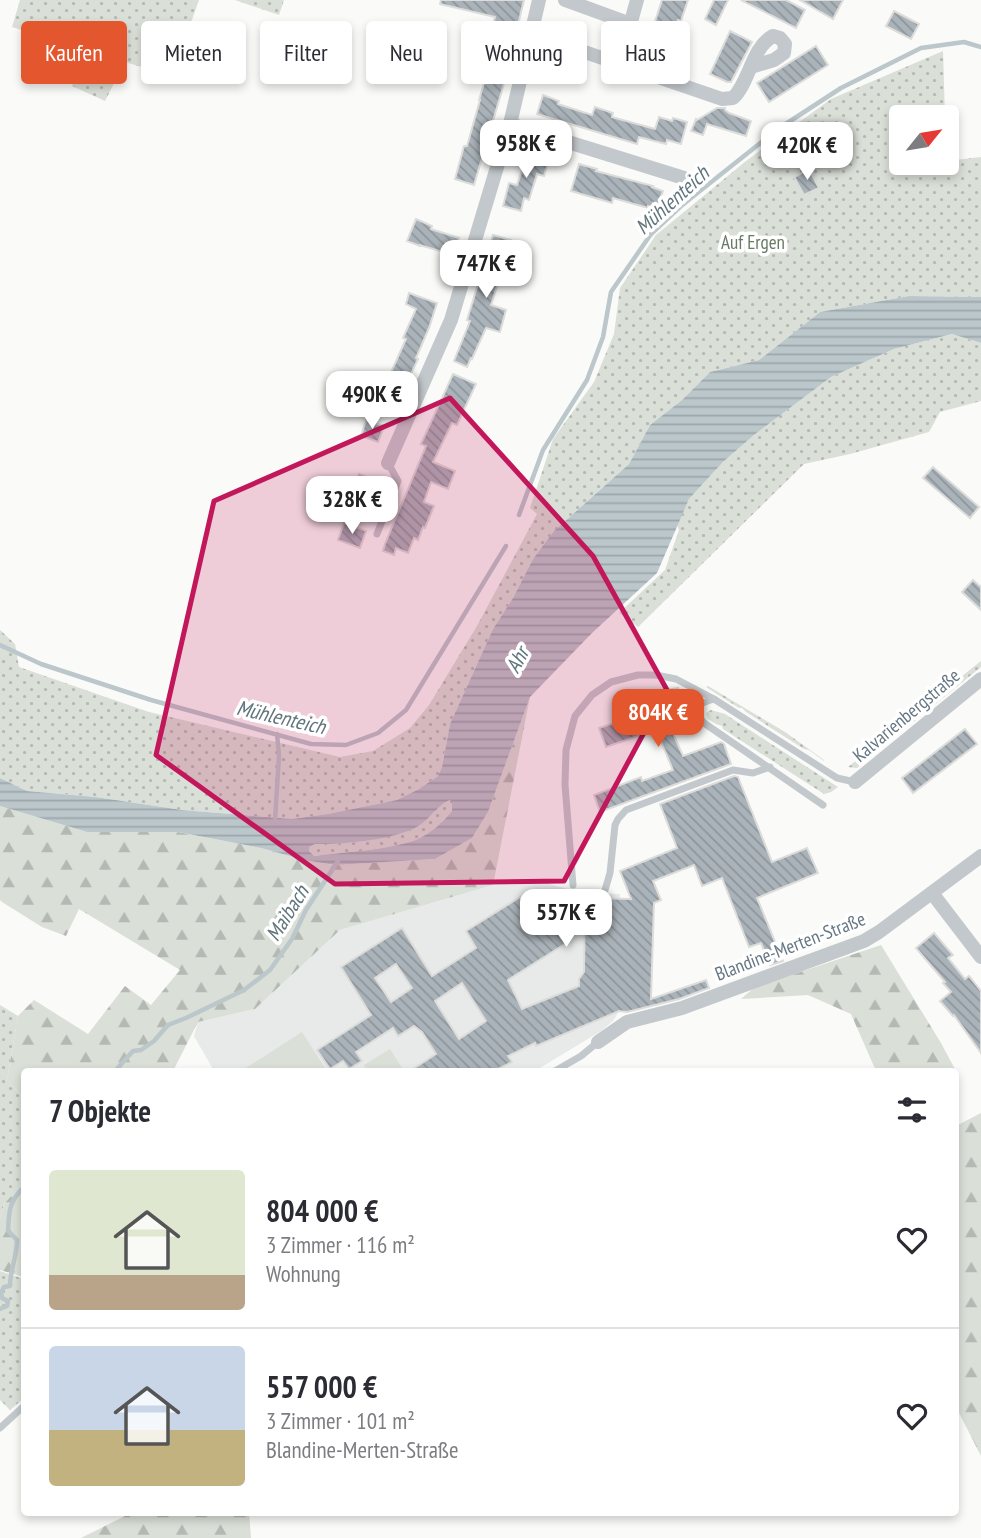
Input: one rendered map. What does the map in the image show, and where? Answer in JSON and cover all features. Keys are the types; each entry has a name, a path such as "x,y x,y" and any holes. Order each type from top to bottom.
{"street":[{"path":"535,21 539,0"},
{"path":"565,0 623,21"},
{"path":"632,21 637,0"},
{"path":"587,53 722,99 733,98 738,93 751,66"},
{"path":"388,463 451,320 520,84"},
{"path":"510,124 684,178"},
{"name":"Kalvarienbergstraße","path":"855,782 981,678"},
{"name":"Blandine-Merten-Straße","path":"598,1042 627,1023 682,1008 864,941 981,856"},
{"path":"932,893 981,957"}],"lane":[{"path":"377,534 397,481 388,463"},
{"path":"573,885 565,785 566,750 575,716 592,695 611,682 638,675 676,679 714,699 837,778 855,782"},
{"path":"714,699 698,706 696,711 704,723 822,805"},
{"path":"605,890 610,873 615,825 626,810 733,770 753,773 770,767"},
{"path":"560,1068 598,1042"},
{"path":"0,1428 21,1409"}],"highlighted area":[{"path":"450,398 593,556 667,690 564,881 335,884 156,755 214,501"}],"shaded area":[{"path":"547,883 580,893 620,894 619,1011 613,1021 601,1031 540,1068 212,1068 194,1036 198,1022 255,1009 340,930 493,885"}],"green space":[{"path":"20,0 199,0 192,21 141,21 141,67 127,63 127,21 21,21 21,30 12,27"},
{"path":"235,0 284,0 279,15"},
{"name":"Auf Ergen","path":"943,51 945,105 889,105 889,175 959,175 959,160 981,157 981,297 909,296 820,312 759,360 710,372 682,400 650,425 629,464 554,531 533,559 493,629 450,724 438,776 397,800 292,819 182,810 96,797 27,791 0,778 0,630 15,644 19,667 149,712 340,757 373,751 410,728 429,705 477,626 537,514 530,508 553,439 594,382 614,334 620,288 656,235 746,161 831,99"},
{"path":"73,84 114,84 105,101 72,86"},
{"path":"952,334 981,343 981,401 940,412 929,432 804,464 638,627 619,613 665,570 679,530 677,525 689,499 723,462 754,435 831,377 894,349"},
{"path":"981,661 981,667 857,768 848,767"},
{"path":"706,687 785,732 824,761"},
{"path":"530,697 493,885 340,930 255,1009 198,1022 175,1068 21,1068 21,1096 7,1080 18,1016 34,1000 88,1034 125,986 151,1005 180,970 79,909 66,936 42,927 2,902 0,806 87,832 178,832 334,865 435,859 472,838 488,812"},
{"path":"711,710 725,714 838,787 824,794 708,719 706,713"},
{"path":"450,800 453,802 452,811 441,823 418,839 407,843 313,856 309,851 309,847 315,844 367,840 407,831 417,827"},
{"path":"881,945 954,1068 875,1068 851,1014 808,995 741,999 755,987"},
{"path":"0,1005 18,1016 7,1080 21,1096 21,1185 4,1204 0,1218"},
{"path":"302,1032 325,1068 246,1068"},
{"path":"390,1049 402,1068 366,1068 364,1065"},
{"path":"981,1113 981,1456 959,1413 959,1124"},
{"path":"21,1185 21,1276 0,1270 0,1218 4,1204"},
{"path":"0,1271 21,1278 21,1401 10,1410 0,1400"},
{"path":"125,1516 249,1516 251,1538 81,1538"}],"water":[{"name":"Ahr","path":"909,296 981,297 981,343 952,334 894,349 831,377 723,462 689,499 657,573 592,633 530,697 488,812 472,838 435,859 335,865 178,832 87,832 0,806 0,778 27,791 96,797 182,810 292,819 397,800 419,789 438,776 450,724 493,629 533,559 554,531 629,464 650,425 682,400 710,372 759,360 820,312","holes":["450,800 452,811 436,827 423,837 407,843 314,856 309,851 309,847 315,844 367,841 407,832 421,824 446,802"]}],"building":[{"path":"441,0 524,0 519,21 494,21 495,17 440,4"},
{"path":"662,0 688,0 681,21 655,21"},
{"path":"714,0 728,0 716,25 705,19"},
{"path":"741,0 786,0 805,10 796,28"},
{"path":"800,0 843,0 833,19"},
{"path":"894,11 919,24 911,39 886,26"},
{"path":"730,31 752,42 731,82 727,82 710,74"},
{"path":"816,46 828,65 769,102 757,83"},
{"path":"484,84 504,84 474,185 455,179"},
{"path":"543,95 559,101 558,104 592,115 595,107 613,113 612,117 655,129 659,117 687,122 681,144 667,140 666,144 639,137 637,144 537,114"},
{"path":"717,108 725,108 729,113 751,121 746,136 707,124 703,135 691,131 696,119"},
{"path":"529,149 550,156 544,176 537,174 529,200 524,198 521,211 503,206 509,183 517,185"},
{"path":"579,164 663,191 658,205 653,203 652,207 648,208 613,198 612,203 571,191"},
{"path":"809,169 819,188 804,195 794,177"},
{"path":"416,219 432,226 431,229 459,238 453,255 407,241"},
{"path":"493,235 511,240 509,246 517,248 514,258 506,257 491,305 506,310 500,332 486,328 467,367 454,361 470,321 467,320"},
{"path":"409,293 437,303 416,358 418,359 405,387 388,379 416,309 406,304"},
{"path":"453,374 476,384 457,425 452,423 433,462 455,471 448,489 431,482 424,502 434,506 425,528 423,527 418,540 414,538 408,553 396,548 394,555 383,551 385,544 426,446 421,444"},
{"path":"366,420 384,426 378,442 361,436"},
{"path":"933,467 979,507 970,518 923,478"},
{"path":"359,474 385,484 377,503 352,493"},
{"path":"344,523 366,531 360,548 338,540"},
{"path":"973,580 981,587 981,610 962,592"},
{"path":"678,688 683,712 665,715 683,756 721,742 731,764 600,812 594,795 641,777 642,781 673,770 656,730 606,747 599,728 638,715 635,696"},
{"path":"965,729 977,744 913,793 902,778"},
{"path":"734,776 738,777 772,862 807,848 818,873 757,898 783,961 770,965 761,943 749,947 722,878 702,886 694,865 653,881 661,900 654,903 651,999 706,980 709,988 679,999 627,1012 619,1011 536,1046 535,1043 508,1056 512,1062 500,1068 415,1068 436,1054 422,1032 414,1026 398,1036 393,1028 356,1052 362,1061 351,1068 343,1061 329,1068 317,1050 371,1015 341,967 402,928 432,976 476,948 466,931 520,897 530,913 541,907 561,938 568,942 508,980 522,1009 579,986 579,979 584,972 585,898 631,899 620,871 677,848 660,804","holes":["396,964 412,988 391,1002 375,978","462,983 486,1021 459,1039 435,1001"]},
{"path":"934,933 953,955 948,958 965,979 969,976 981,991 981,1053 954,1015 940,1001 951,992 916,948"}],"waterway":[{"name":"Mühlenteich","path":"519,515 543,450 587,380 603,337 611,292 651,234 681,206 778,129 841,88 921,48 964,42 981,47"},
{"name":"Mühlenteich","path":"0,645 41,664 151,700 311,744 346,745 378,733 406,710 506,546"},
{"path":"275,820 279,756 277,734"},
{"name":"Maibach","path":"118,1068 133,1051 141,1050 154,1041 168,1025 244,990 270,970 292,939 306,910 338,861"},
{"name":"Maibach","path":"0,1309 7,1306 8,1301 2,1298 1,1293 4,1287 10,1286 17,1246 17,1240 8,1231 10,1212 15,1197 21,1190"}]}
